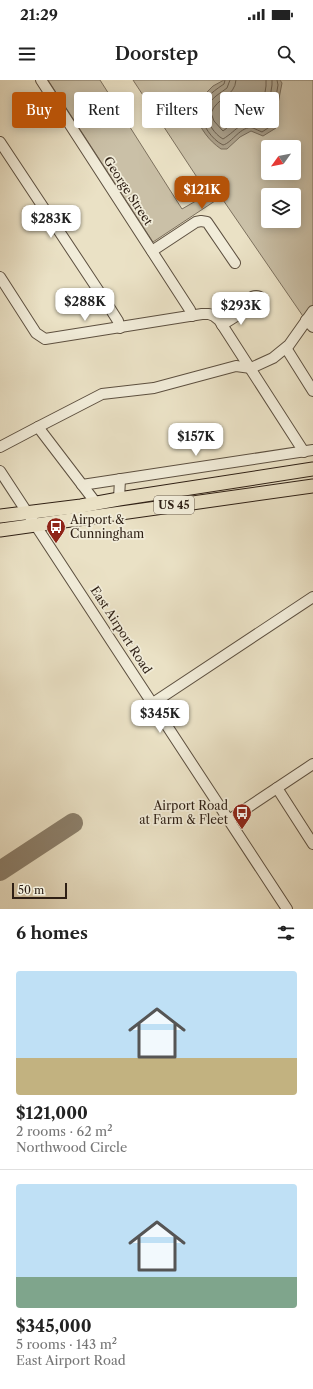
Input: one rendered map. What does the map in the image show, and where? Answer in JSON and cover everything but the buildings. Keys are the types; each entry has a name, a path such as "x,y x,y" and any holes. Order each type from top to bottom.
{"main road":[{"name":"US 45","path":"0,516 96,503 313,469"},
{"name":"US 45","path":"0,530 313,486"}],"street":[{"name":"George Street","path":"41,80 190,310 192,316"},
{"path":"0,142 106,302 118,321 120,328"},
{"path":"152,251 196,222 201,221 207,222 234,263"},
{"path":"0,277 36,333 47,340 192,316 209,314 214,316 222,325 308,451 82,484"},
{"path":"222,325 249,308"},
{"path":"0,447 102,394 154,388 236,366 251,368 273,358 286,348 309,323 313,310"},
{"path":"286,348 313,391"},
{"path":"38,427 96,503"},
{"path":"0,471 28,513"},
{"path":"119,499 120,479"},
{"name":"East Airport Road","path":"28,513 286,909"},
{"path":"153,703 313,597"},
{"path":"229,820 313,764"},
{"path":"277,788 313,844"}],"shaded area":[{"path":"48,80 100,80 108,92 74,92 74,120 66,108 66,92 56,92"},
{"path":"133,80 313,80 313,312 307,322 221,197 153,242 79,128 131,128 182,209 208,194 165,128 212,128 212,92 142,92 142,94"}],"water":[{"path":"224,80 280,80 282,83 279,98 279,92 220,92 220,128 276,128 263,136 251,131 240,137 227,149 221,149 212,142 201,128 212,128 212,92 207,92 213,86"}],"taxiway":[{"path":"0,871 73,823"}],"place":[{"name":"Airport & Cunningham","path":"56,544"},
{"name":"Airport Road at Farm & Fleet","path":"242,830"}]}
